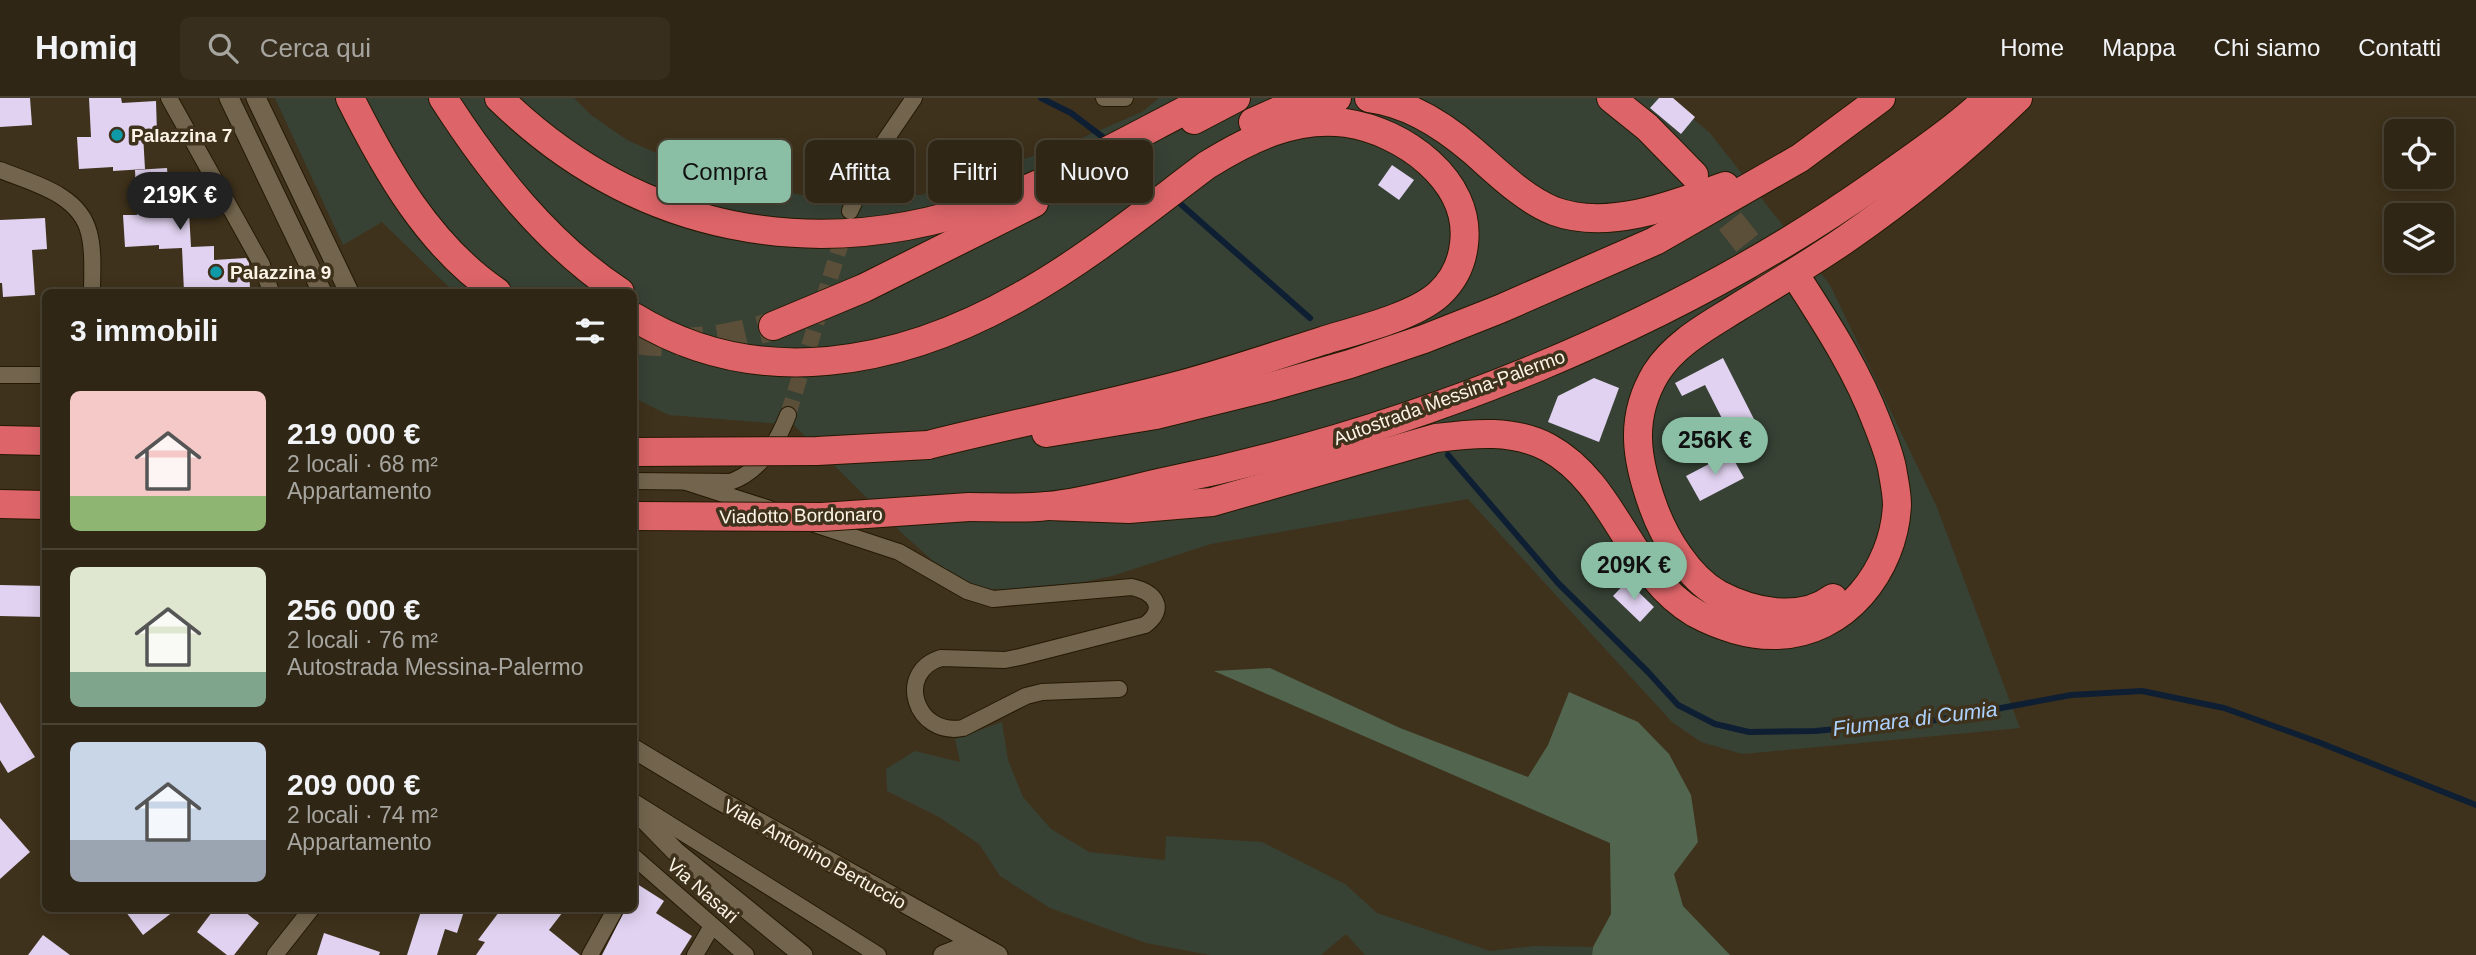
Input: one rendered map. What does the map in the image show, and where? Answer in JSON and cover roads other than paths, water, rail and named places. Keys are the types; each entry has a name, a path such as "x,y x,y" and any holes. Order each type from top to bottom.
{"highway":[{"path":"350,98 386,166 417,212 458,259 493,289"},
{"path":"426,98 505,206 557,260 591,289"},
{"path":"443,98 471,141 516,197 575,258 616,289"},
{"path":"499,98 543,137 641,197 721,223 784,233 829,234 928,221 993,202 1073,167 1209,98"},
{"path":"773,326 864,288 1059,191 1236,98"},
{"path":"637,303 698,332 747,345 775,349 832,346 895,334 963,310 1040,270 1200,154 1257,120 1287,107 1337,98"},
{"path":"1369,98 1393,103 1435,122 1530,196 1554,211 1591,219 1629,216 1711,191 1800,158"},
{"path":"1611,98 1702,172 1658,119 1632,98"},
{"path":"637,452 817,451 1032,436 1156,415 1350,364 1500,309 1655,241 1800,158 1881,98"},
{"name":"Autostrada Messina-Palermo","path":"969,507 1048,506 1280,456 1459,398 1572,353 1691,296 1827,218 1965,120 1988,98"},
{"path":"1048,506 1129,509 1212,502 1436,438 1479,433 1513,436 1533,440 1549,448 1580,471 1648,568 1668,591 1693,611 1721,625 1747,632 1775,635 1798,633 1842,613 1856,601 1886,559 1894,533 1897,502 1890,457 1866,395 1833,333 1793,288 1852,400 1876,466 1883,500 1879,536 1873,555 1852,582 1830,600 1807,610 1772,612 1731,601 1713,591 1693,573 1658,520 1646,486 1637,435 1640,408 1655,375 1667,358 1690,337 1845,240 1978,137 2018,98"},
{"path":"637,319 671,337 695,346 774,363 836,361 898,348 960,327 1019,298 1092,250 1217,159 1245,142 1270,132 1306,123 1345,123 1364,127 1400,142 1437,170 1461,207 1465,239 1458,269 1440,293 1414,309 1364,328 1189,382 928,445"},
{"path":"0,440 42,441"},
{"path":"0,504 42,505"},
{"name":"Viadotto Bordonaro","path":"637,516 822,517 969,507"}],"street":[{"path":"169,98 262,265 270,289"},
{"path":"229,98 321,289"},
{"path":"256,98 348,289"},
{"path":"850,211 891,128 914,98"},
{"path":"1104,98 1125,98"},
{"path":"0,170 51,190 78,211 89,232 92,289"},
{"path":"0,375 42,375"},
{"path":"637,481 730,482 743,478 774,445 788,415"},
{"path":"686,482 899,552 979,596 1010,599 1132,587 1149,593 1155,599 1156,613 1145,625 1005,660 932,660 919,675 914,695 917,706 932,724 953,730 962,728 1026,696 1042,692 1119,688"},
{"name":"Viale Antonino Bertuccio","path":"637,751 719,800 990,950"},
{"path":"637,804 878,955"},
{"path":"637,812 675,851 803,955"},
{"name":"Via Nasari","path":"637,867 746,955"},
{"path":"275,955 309,912"},
{"path":"590,955 614,912"},
{"path":"695,955 712,926"},
{"path":"943,955 961,948 990,950"}],"waterway":[{"name":"Fiumara di Cumia","path":"1041,98 1071,113 1107,140"},
{"name":"Fiumara di Cumia","path":"1176,200 1310,318"},
{"name":"Fiumara di Cumia","path":"1448,455 1558,583 1678,705 1715,724 1749,732 1815,731 1937,720 2071,695 2142,691 2224,708 2476,805"}],"tunnel":[{"path":"1704,188 1786,292"},
{"path":"788,415 846,226"},
{"path":"637,340 704,340 773,326"}],"place":[{"name":"Palazzina 7","path":"117,135"},
{"name":"Palazzina 9","path":"216,272"}]}
